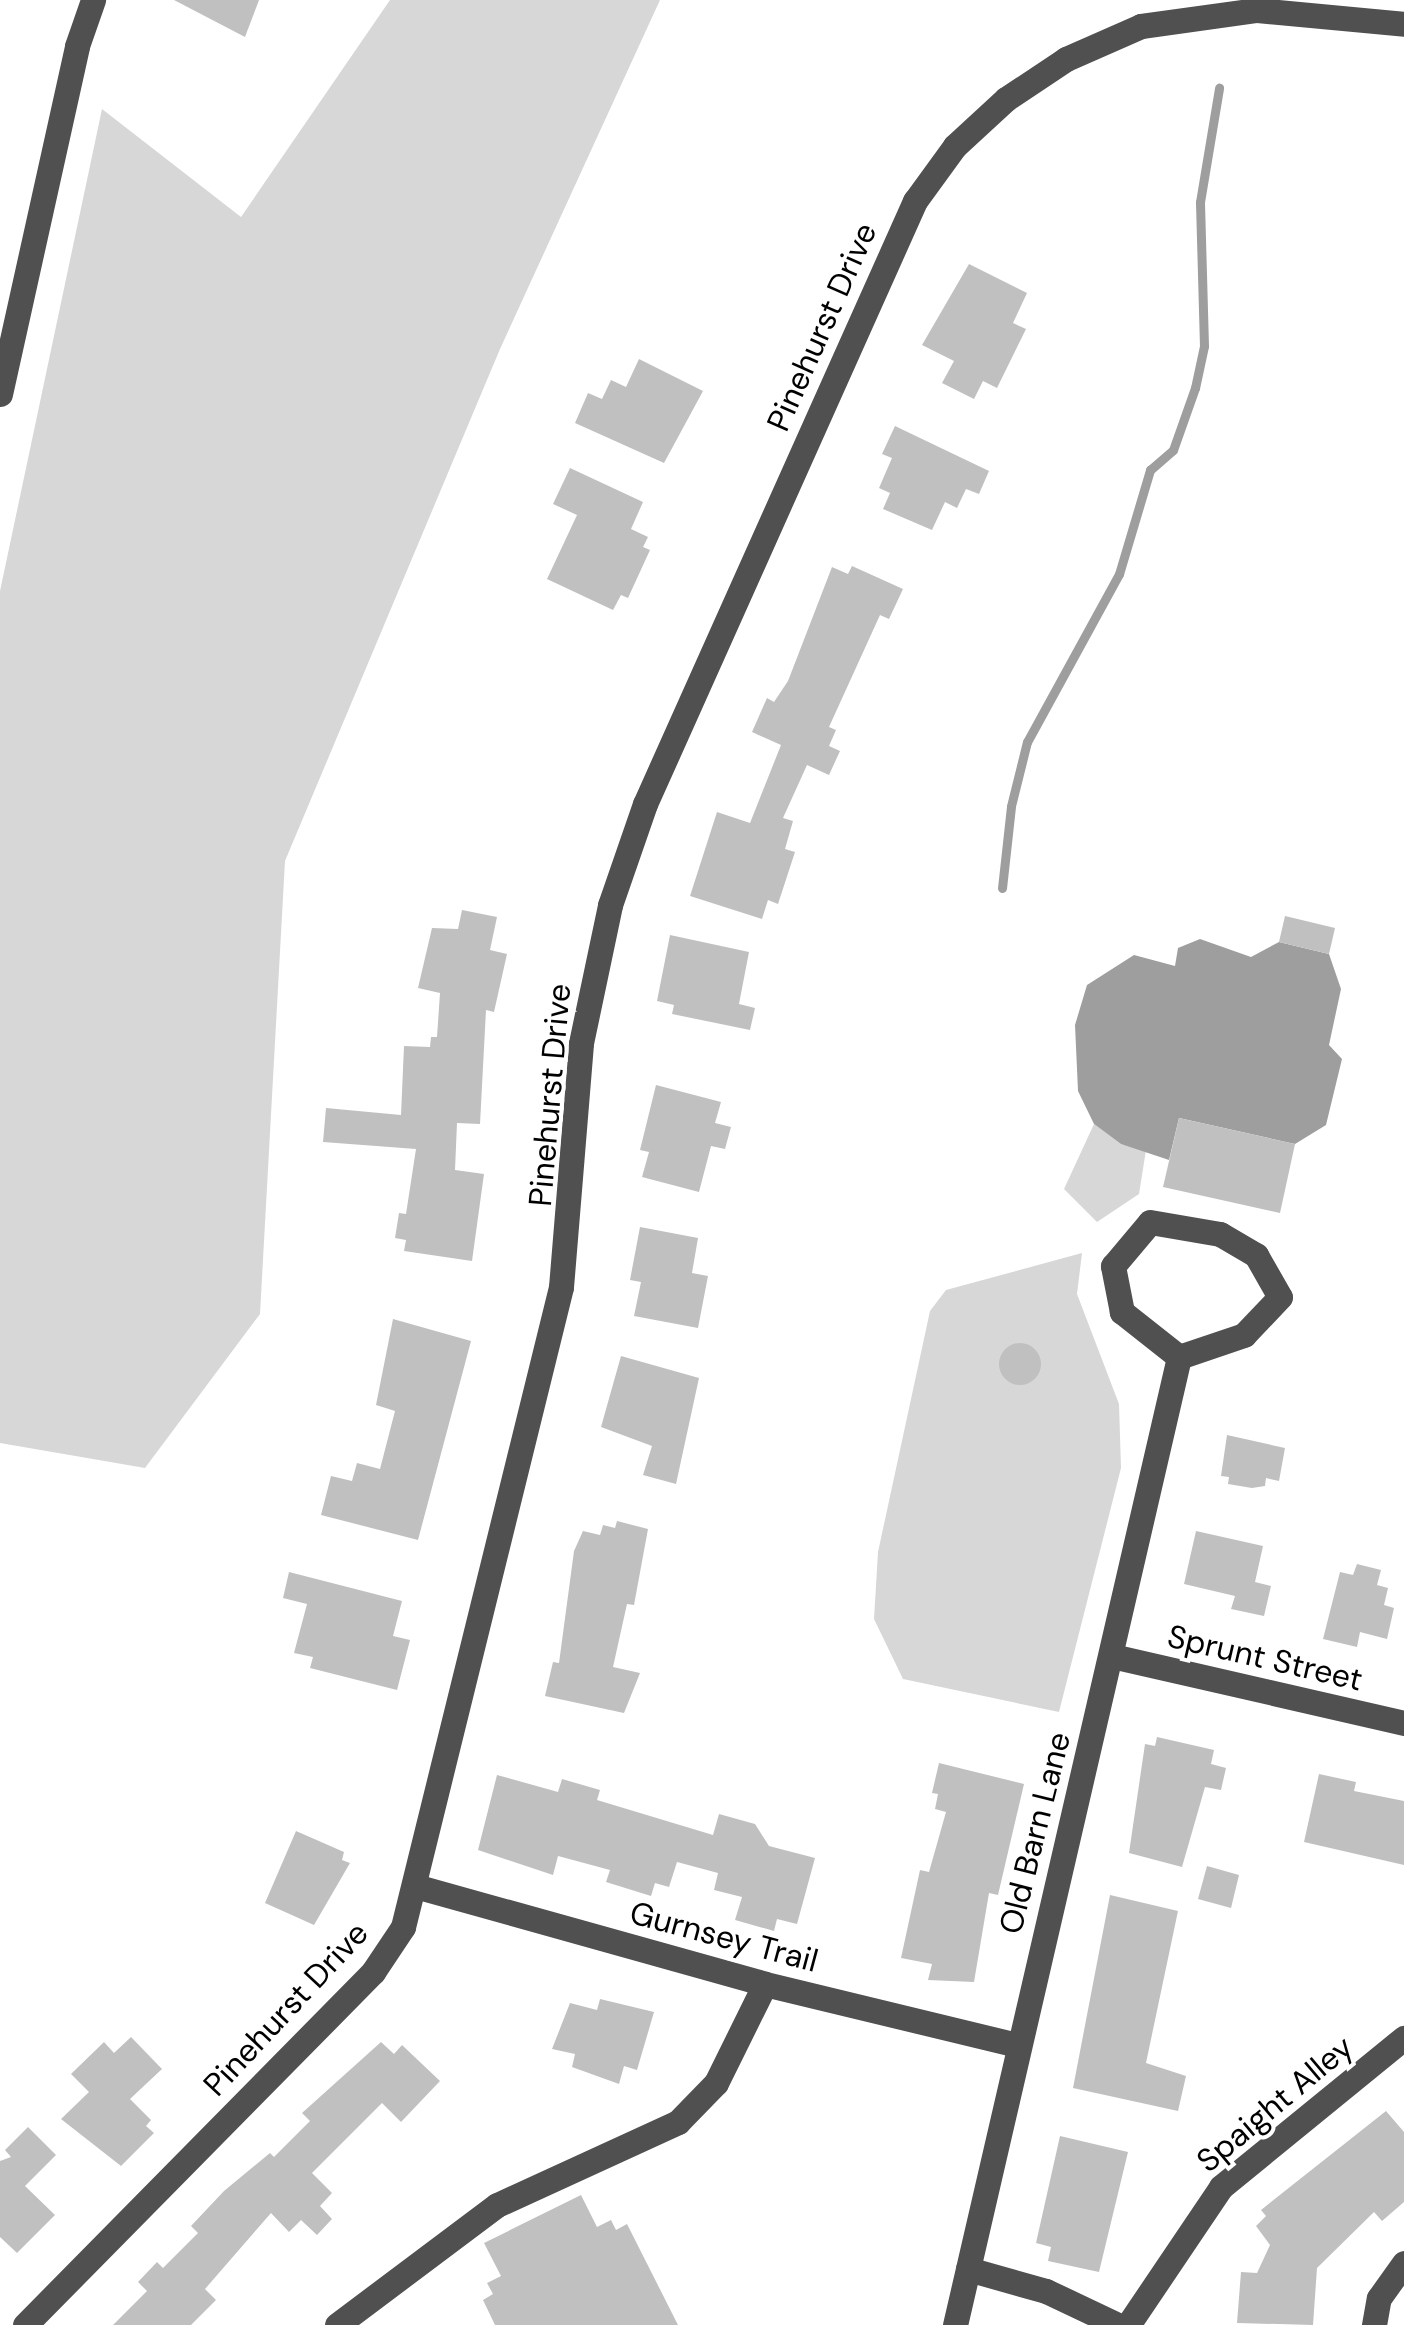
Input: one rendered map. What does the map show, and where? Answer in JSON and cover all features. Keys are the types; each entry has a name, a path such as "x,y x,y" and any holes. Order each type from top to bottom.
{"street":[{"path":"0,394 76,46 92,0"},
{"name":"Pinehurst Drive","path":"25,2325 374,1972 403,1926 416,1886 561,1287 581,1042 610,905 645,804 900,230 933,174 977,124 1034,78 1101,42 1141,26 1222,10 1404,24"},
{"path":"1150,1222 1220,1234 1256,1255 1280,1296 1244,1335 1179,1356 1122,1312 1112,1266 1150,1222"},
{"name":"Old Barn Lane","path":"955,2325 1179,1356"},
{"name":"Sprunt Street","path":"1112,1656 1404,1723"},
{"name":"Gurnsey Trail","path":"416,1886 766,1984 1018,2045"},
{"path":"338,2325 497,2205 678,2122 716,2083 766,1984"},
{"name":"Spaight Alley","path":"1128,2325 1221,2187 1404,2038"},
{"path":"1374,2325 1379,2298 1404,2263"},
{"path":"968,2268 1046,2291 1118,2325"}],"shaded area":[{"path":"390,0 660,0 500,349 285,861 260,1314 145,1468 0,1443 0,591 102,109 241,217"},
{"path":"1200,939 1251,957 1279,942 1329,954 1341,989 1329,1045 1342,1059 1326,1125 1295,1144 1179,1118 1169,1160 1121,1144 1094,1124 1078,1091 1075,1025 1087,985 1134,955 1175,966 1178,948"},
{"path":"1094,1124 1121,1144 1146,1150 1139,1194 1097,1222 1064,1189"},
{"path":"1082,1253 1077,1294 1119,1404 1121,1468 1059,1712 903,1679 874,1619 878,1552 930,1311 946,1290"}],"building":[{"path":"174,0 259,0 245,37"},
{"path":"969,264 1027,293 1013,323 1026,329 997,388 983,381 974,399 942,383 954,361 922,345"},
{"path":"639,359 703,391 664,463 575,423 588,393 602,399 611,380 626,387"},
{"path":"895,426 989,471 979,494 966,489 957,508 945,502 932,530 883,509 890,493 879,488 892,458 882,454"},
{"path":"570,468 643,502 631,529 648,537 643,547 650,550 628,598 621,595 613,610 547,579 577,515 553,504"},
{"path":"852,566 903,589 889,619 880,615 829,727 836,730 829,746 840,751 829,775 807,765 783,818 793,821 785,849 795,852 778,904 768,900 762,919 690,896 717,812 750,823 781,745 752,732 767,698 774,702 788,681 832,567 848,574"},
{"path":"462,910 497,917 490,950 507,954 494,1012 486,1010 480,1124 457,1123 455,1170 484,1174 472,1261 404,1251 406,1240 395,1238 399,1213 406,1214 416,1149 323,1142 326,1108 401,1115 404,1046 430,1047 431,1037 437,1037 440,993 418,988 432,928 458,929"},
{"path":"1285,916 1335,928 1329,954 1279,942"},
{"path":"670,935 749,952 739,1004 755,1008 750,1030 672,1014 674,1005 657,1001"},
{"path":"656,1085 721,1102 715,1123 731,1127 725,1149 711,1146 699,1192 642,1177 649,1152 640,1150"},
{"path":"1179,1118 1295,1144 1280,1213 1163,1187"},
{"path":"640,1227 698,1238 692,1273 708,1276 698,1328 634,1316 641,1282 630,1280"},
{"path":"393,1319 471,1341 418,1540 321,1515 331,1476 352,1481 357,1463 380,1469 395,1411 376,1405"},
{"path":"1020,1343 1035,1349 1041,1364 1035,1379 1020,1385 1005,1379 999,1364 1005,1349"},
{"path":"621,1356 699,1378 676,1484 643,1475 652,1446 601,1427"},
{"path":"1227,1435 1285,1448 1279,1481 1266,1478 1265,1486 1252,1488 1228,1484 1229,1477 1221,1476"},
{"path":"617,1521 648,1529 634,1605 627,1604 613,1667 640,1673 624,1713 545,1696 553,1662 559,1663 574,1551 583,1531 600,1535 603,1525 615,1528"},
{"path":"1196,1531 1263,1546 1255,1582 1271,1586 1264,1616 1231,1609 1235,1596 1184,1584"},
{"path":"1357,1564 1381,1570 1377,1585 1388,1588 1384,1605 1394,1608 1387,1639 1360,1632 1357,1647 1323,1639 1340,1572 1353,1575"},
{"path":"289,1572 402,1601 393,1636 410,1640 397,1690 310,1668 313,1657 294,1653 307,1604 283,1598"},
{"path":"1157,1737 1214,1750 1211,1764 1226,1768 1221,1790 1205,1787 1182,1867 1129,1853 1145,1744 1155,1746"},
{"path":"939,1763 1024,1784 998,1895 989,1893 974,1982 928,1980 932,1964 901,1958 920,1870 929,1872 946,1812 935,1809 938,1794 932,1793"},
{"path":"1319,1774 1356,1782 1354,1791 1404,1801 1404,1865 1304,1842"},
{"path":"497,1775 558,1792 562,1779 600,1790 597,1800 713,1835 719,1814 755,1824 769,1846 815,1858 797,1924 777,1919 774,1931 735,1920 742,1897 714,1890 718,1873 677,1862 669,1887 655,1883 651,1896 606,1882 610,1870 558,1856 553,1875 478,1850"},
{"path":"296,1831 344,1852 342,1860 350,1863 314,1925 265,1903"},
{"path":"1207,1866 1239,1875 1231,1908 1198,1899"},
{"path":"1110,1895 1178,1911 1146,2063 1186,2076 1178,2111 1073,2088"},
{"path":"600,1999 654,2012 637,2070 624,2066 619,2084 572,2067 575,2054 552,2049 570,2003 597,2010"},
{"path":"131,2037 162,2069 130,2099 151,2120 146,2126 154,2133 121,2166 61,2119 89,2092 71,2074 104,2042 114,2053"},
{"path":"381,2042 394,2054 402,2045 440,2081 401,2122 382,2103 312,2173 332,2193 320,2206 332,2219 317,2235 301,2220 289,2232 271,2213 205,2289 216,2300 191,2325 113,2325 147,2291 138,2282 157,2262 163,2268 198,2233 191,2226 224,2191 270,2153 274,2157 310,2121 302,2113"},
{"path":"1386,2111 1404,2132 1404,2202 1382,2221 1374,2212 1317,2268 1313,2325 1237,2323 1241,2272 1257,2273 1270,2245 1256,2226 1266,2216 1261,2210"},
{"path":"28,2127 56,2155 25,2186 55,2215 17,2253 0,2237 0,2161 11,2157 5,2150"},
{"path":"1060,2136 1128,2152 1099,2272 1048,2261 1051,2247 1036,2243"},
{"path":"581,2195 597,2227 611,2220 616,2230 627,2224 678,2325 495,2325 483,2300 493,2294 487,2283 501,2276 484,2243"}],"waterway":[{"path":"1002,888 1011,806 1027,742 1119,574 1150,470 1173,450 1195,388 1204,346 1200,202 1219,88"}]}
